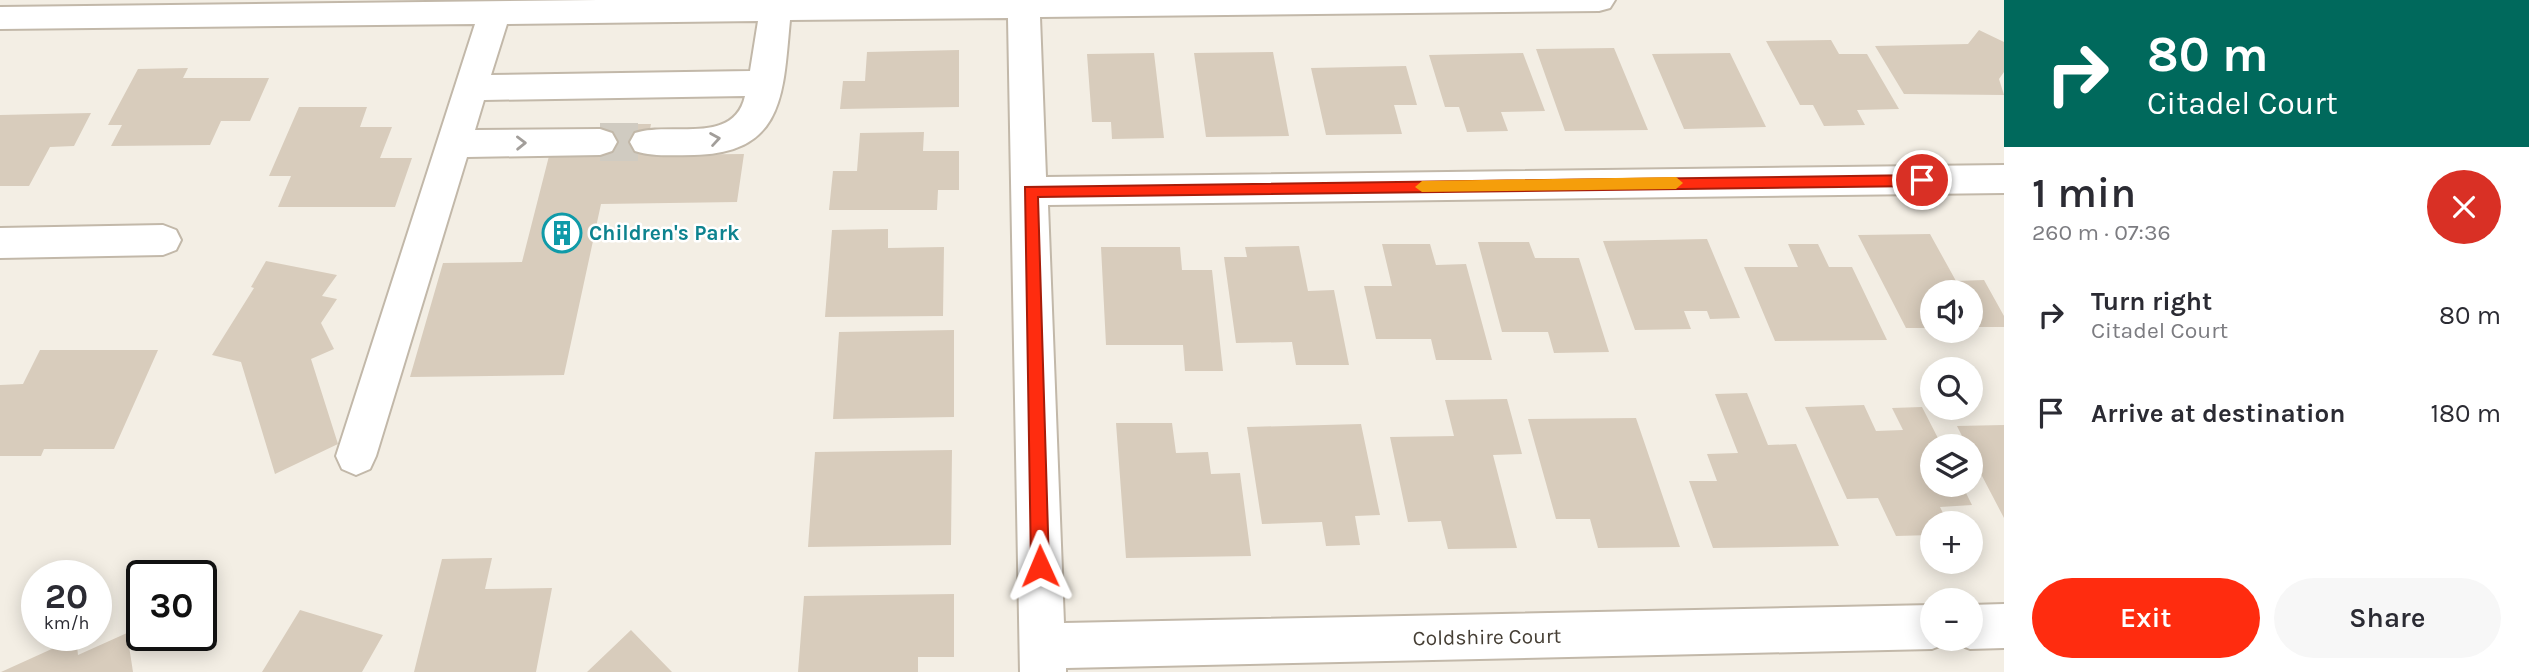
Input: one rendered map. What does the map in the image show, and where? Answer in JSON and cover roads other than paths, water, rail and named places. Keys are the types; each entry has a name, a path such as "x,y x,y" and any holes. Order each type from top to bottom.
{"street":[{"path":"0,18 494,13 622,6 775,10 1599,0"},
{"path":"1024,8 1043,659"},
{"path":"647,142 719,141 744,130 758,115 775,10"},
{"path":"356,456 494,13"},
{"path":"471,88 765,83"},
{"path":"453,144 600,142"},
{"path":"1030,191 2004,179"},
{"path":"0,243 163,240"},
{"path":"1983,627 2004,626"},
{"name":"Coldshire Court","path":"1043,659 1920,627"}],"tunnel":[{"path":"600,142 647,142"}],"place":[{"name":"Children's Park","path":"562,233"}]}
